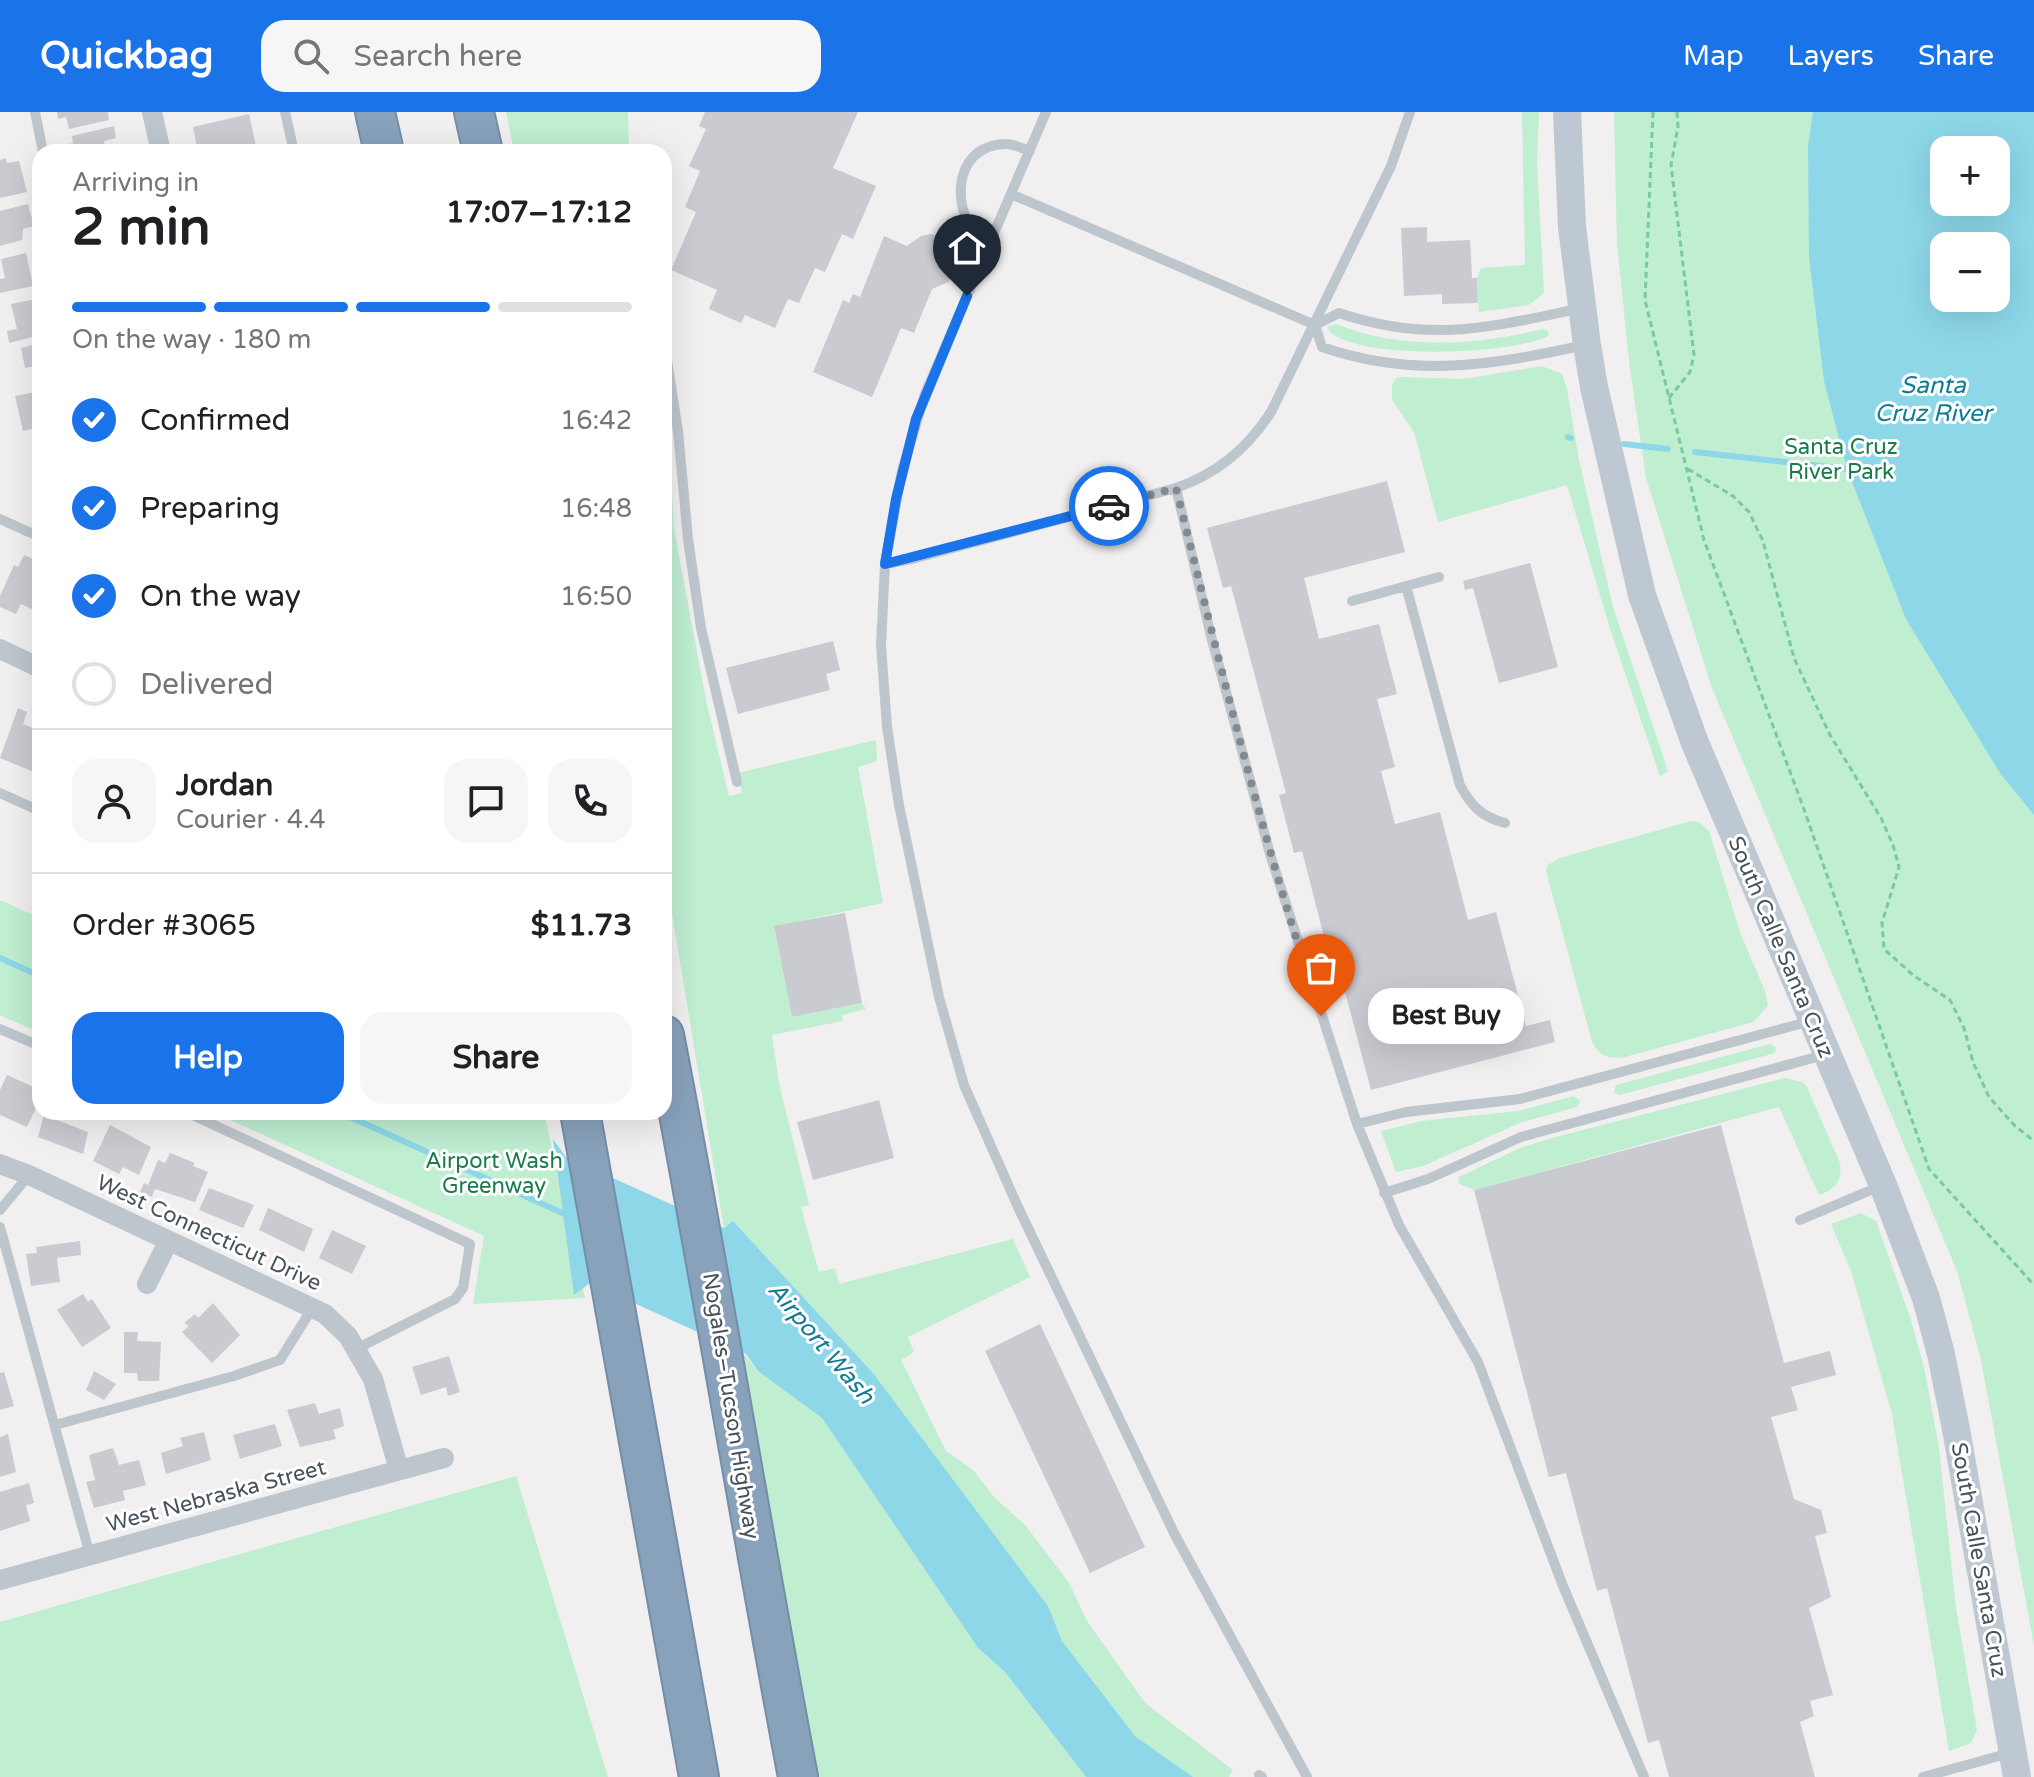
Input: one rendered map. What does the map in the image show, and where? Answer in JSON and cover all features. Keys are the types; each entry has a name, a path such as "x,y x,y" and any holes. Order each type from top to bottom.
{"highway":[{"path":"375,112 382,144"},
{"path":"474,112 481,144"},
{"name":"Nogales–Tucson Highway","path":"672,1077 798,1777"},
{"path":"582,1120 699,1777"}],"street":[{"path":"152,112 159,144"},
{"name":"South Calle Santa Cruz","path":"1567,112 1570,200 1587,345 1642,595 1675,693 1705,768 1917,1271 1941,1354 2015,1765"},
{"path":"0,649 32,664"},
{"name":"West Connecticut Drive","path":"0,1164 325,1314 348,1336 373,1379 399,1470"},
{"path":"147,1284 168,1242"},
{"name":"West Nebraska Street","path":"0,1580 444,1458"}],"lane":[{"path":"35,112 41,144"},
{"path":"285,112 292,144"},
{"path":"1046,112 916,419 896,499 885,564 881,619 882,673 890,753 936,984 948,1037 964,1085 1018,1207 1166,1517 1212,1607 1307,1777"},
{"path":"885,564 1176,488 1218,468 1252,438 1280,396 1391,166 1410,112"},
{"path":"988,247 971,232 960,204 963,174 981,152 992,147 1008,144 1030,151"},
{"path":"1011,194 1315,325 1322,347 1363,359 1408,366 1482,365 1587,345"},
{"path":"1315,325 1339,313 1411,329 1470,330 1582,308"},
{"path":"672,392 701,628 737,782"},
{"path":"1176,488 1212,640 1270,854 1357,1124 1399,1225 1478,1362 1563,1586 1644,1777"},
{"path":"0,519 32,533"},
{"path":"1352,601 1439,577"},
{"path":"1406,586 1460,785 1478,811 1505,823"},
{"path":"0,793 32,807"},
{"path":"1357,1124 1406,1112 1520,1099 1813,1020"},
{"path":"0,1029 32,1043"},
{"path":"1384,1193 1428,1179 1521,1137 1827,1054"},
{"path":"203,1120 470,1244 463,1288 455,1299 356,1349"},
{"path":"0,1210 29,1175"},
{"path":"1800,1220 1883,1185"},
{"path":"0,1227 90,1555"},
{"path":"55,1425 234,1376 280,1360 313,1307"},
{"path":"1923,1777 2015,1765"}],"path":[{"path":"1653,112 1645,300 1704,540 1805,812 1929,1169 2034,1285"},
{"path":"1669,398 1690,372 1694,355 1671,165 1678,127 1677,112"},
{"path":"1686,468 1733,496 1749,512 1763,541 1794,658 1830,735 1881,818 1893,845 1899,867 1882,923 1884,949 1913,975 1950,1000 1964,1028 1973,1062 1989,1097 2015,1126 2034,1141"}],"green space":[{"path":"506,112 628,112 629,144 512,144"},
{"path":"1522,112 1539,112 1537,164 1544,293 1529,305 1479,312 1477,278 1481,268 1525,265"},
{"name":"Santa Cruz River Park","path":"1614,112 2034,112 2034,1645 1981,1360 1957,1271 1712,688 1646,478 1630,369 1617,245"},
{"path":"1336,324 1386,338 1438,343 1491,339 1542,329 1549,335 1504,347 1433,352 1364,346 1340,338 1327,327"},
{"path":"1542,366 1562,374 1567,389 1579,460 1613,607 1668,771 1660,776 1611,632 1567,485 1438,522 1414,432 1392,400 1392,385 1395,379 1401,377 1463,379"},
{"path":"672,495 674,529 707,705 729,796 742,793 738,773 876,740 877,761 858,767 883,903 774,927 792,1017 862,1003 866,1009 842,1015 843,1021 772,1035 779,1083 809,1205 801,1207 819,1272 835,1268 839,1284 1013,1239 1030,1277 908,1337 914,1352 901,1360 946,1451 973,1470 994,1497 1026,1526 1069,1583 1087,1621 1145,1703 1233,1770 1229,1777 1193,1777 1135,1736 1062,1641 1048,1606 873,1373 733,1221 724,1228 672,913"},
{"path":"1691,821 1699,822 1709,831 1740,932 1765,991 1768,1006 1753,1022 1621,1058 1607,1056 1600,1053 1592,1042 1546,871 1548,865 1560,858"},
{"path":"0,900 32,914 32,1029 0,1015"},
{"path":"1770,1044 1776,1047 1775,1053 1620,1095 1614,1093 1616,1085"},
{"path":"1785,1078 1802,1082 1807,1087 1840,1163 1837,1184 1819,1195 1779,1107 1474,1190 1458,1183 1459,1177 1520,1148"},
{"path":"1574,1096 1580,1101 1577,1107 1522,1122 1423,1166 1396,1172 1381,1131 1422,1121 1518,1111"},
{"name":"Airport Wash Greenway","path":"230,1120 546,1120 585,1298 473,1304 484,1236"},
{"path":"1861,1213 1876,1221 1910,1317 1924,1367 1939,1448 1956,1608 1977,1730 1971,1743 1949,1751 1892,1414 1851,1271 1831,1224"},
{"path":"743,1353 758,1371 822,1418 978,1648 1005,1672 1086,1777 816,1777"},
{"path":"516,1476 608,1777 0,1777 0,1622"}],"water":[{"name":"Santa Cruz River","path":"1813,112 2034,112 2034,815 2000,773 1906,619 1847,469 1824,381 1809,257 1808,146"},
{"path":"553,1139 566,1157 724,1228 733,1221 873,1373 1048,1606 1062,1641 1135,1736 1193,1777 1086,1777 1005,1672 978,1648 822,1418 758,1371 746,1354 590,1283 574,1295"}],"building":[{"path":"57,112 108,112 109,120 69,129 66,117 58,119"},
{"path":"705,112 858,112 833,168 876,186 853,239 842,234 825,272 815,268 799,303 788,299 775,328 745,315 741,323 709,309 717,290 672,270 696,212 685,207 700,171 689,166 706,129 699,126"},
{"path":"249,114 255,144 196,144 193,127"},
{"path":"114,126 116,138 104,141 105,144 69,144 73,143 72,136"},
{"path":"6,158 7,163 19,161 27,192 0,198 0,160"},
{"path":"28,204 32,227 23,229 22,240 0,246 0,211"},
{"path":"1427,227 1427,242 1470,240 1472,278 1477,278 1478,303 1442,304 1442,294 1404,296 1401,228"},
{"path":"884,236 907,246 921,236 939,236 953,248 957,257 954,274 948,282 932,289 914,333 901,328 872,397 813,372 843,300 849,303 853,294 860,297"},
{"path":"26,253 32,286 0,293 0,279 5,278 1,259"},
{"path":"32,300 32,337 9,343 7,331 17,329 11,304"},
{"path":"32,345 32,366 25,368 21,348"},
{"path":"32,393 32,429 23,431 15,396"},
{"path":"1387,481 1405,552 1304,578 1319,639 1379,624 1397,694 1377,699 1395,767 1381,771 1395,824 1440,812 1468,920 1496,912 1526,1026 1550,1020 1555,1042 1371,1090 1335,954 1329,956 1302,851 1294,853 1279,795 1286,793 1231,586 1223,588 1207,528"},
{"path":"24,555 32,558 32,609 21,604 16,614 0,607 0,596 14,565 18,567"},
{"path":"1530,563 1558,667 1499,683 1473,588 1465,590 1463,581"},
{"path":"833,641 840,670 826,674 830,690 738,714 726,668"},
{"path":"18,708 27,712 23,724 32,728 32,771 0,758"},
{"path":"845,913 862,1003 792,1017 774,926"},
{"path":"7,1075 32,1086 32,1117 27,1127 0,1115 0,1090"},
{"path":"879,1100 894,1158 813,1180 797,1122"},
{"path":"43,1120 57,1120 88,1132 83,1154 38,1137"},
{"path":"110,1125 151,1147 139,1175 123,1167 119,1174 93,1161"},
{"path":"1721,1125 1784,1363 1830,1351 1836,1375 1791,1387 1798,1410 1771,1417 1794,1499 1821,1510 1827,1533 1815,1536 1831,1597 1809,1608 1833,1695 1810,1701 1814,1716 1800,1722 1815,1777 1669,1777 1659,1740 1648,1743 1607,1588 1597,1591 1566,1473 1549,1477 1474,1190"},
{"path":"170,1153 208,1172 195,1202 155,1189 152,1197 140,1192 144,1183 148,1185 158,1160 165,1163"},
{"path":"209,1188 254,1205 243,1228 199,1210"},
{"path":"268,1208 313,1229 304,1252 259,1230"},
{"path":"332,1230 366,1246 352,1274 319,1258"},
{"path":"80,1241 81,1255 57,1258 60,1282 31,1286 26,1254 37,1253 36,1247"},
{"path":"83,1294 88,1302 92,1299 111,1328 82,1347 57,1310"},
{"path":"213,1303 240,1335 212,1363 182,1332 189,1326 184,1323 195,1314 198,1318"},
{"path":"1040,1324 1145,1547 1090,1573 985,1351"},
{"path":"124,1332 138,1332 137,1341 161,1342 159,1381 138,1381 137,1373 124,1373"},
{"path":"449,1356 460,1392 448,1396 446,1387 421,1395 412,1367"},
{"path":"94,1371 116,1384 104,1400 86,1390"},
{"path":"4,1372 14,1406 0,1410 0,1373"},
{"path":"315,1403 319,1414 340,1408 344,1426 333,1430 336,1439 300,1447 287,1410"},
{"path":"275,1424 282,1446 240,1459 233,1435"},
{"path":"204,1432 211,1460 166,1474 161,1453 183,1446 180,1438"},
{"path":"8,1434 16,1472 0,1477 0,1437"},
{"path":"113,1448 119,1465 139,1460 146,1485 123,1491 125,1500 94,1508 86,1482 95,1480 89,1455"},
{"path":"29,1483 34,1503 26,1505 30,1521 0,1531 0,1492"}],"waterway":[{"path":"1624,444 1668,449"},
{"path":"1695,452 1847,469"},
{"name":"Airport Wash","path":"0,958 32,972"},
{"name":"Airport Wash","path":"357,1120 569,1216"}],"way so far":[{"path":"1109,506 1176,488 1212,640 1270,854 1321,1016"}],"place":[{"name":"Best Buy","path":"1321,1016"}],"route":[{"path":"967,296 916,419 896,499 885,564 1109,506"}]}
